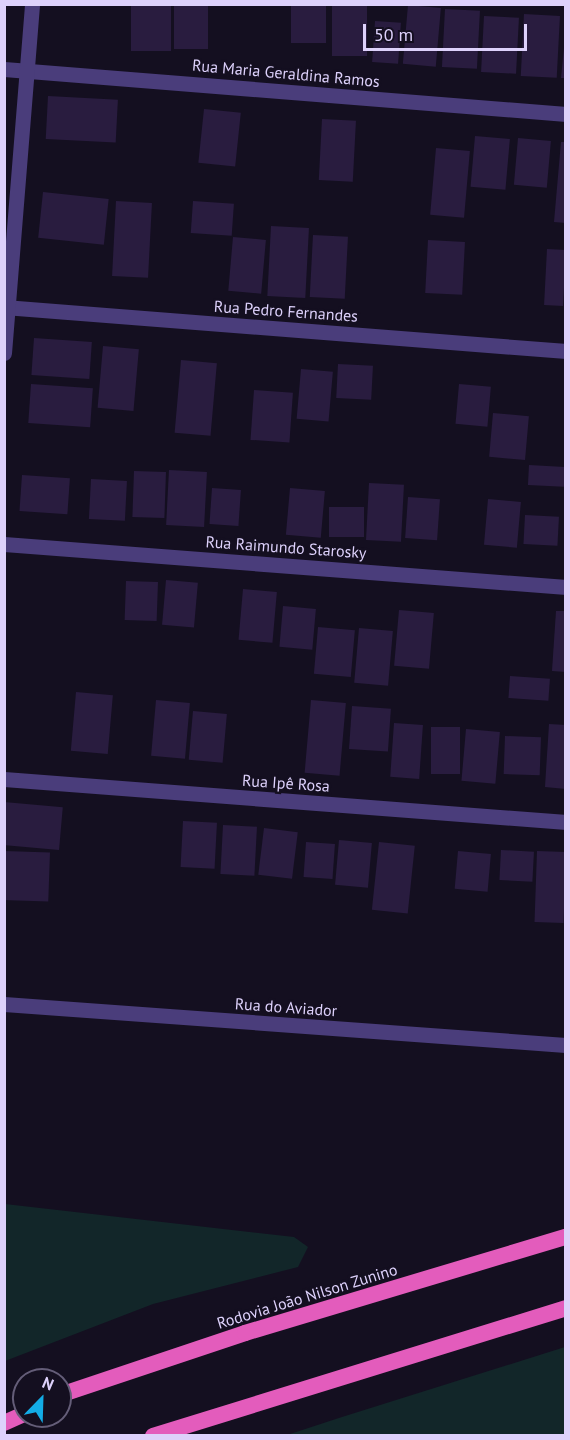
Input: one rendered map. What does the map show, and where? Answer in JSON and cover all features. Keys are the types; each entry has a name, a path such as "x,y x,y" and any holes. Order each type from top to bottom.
{"highway":[{"name":"Rodovia João Nilson Zunino","path":"72,1391 245,1333 566,1237"},
{"path":"153,1436 185,1421 566,1308"}],"street":[{"path":"4,353 32,4"},
{"name":"Rua Maria Geraldina Ramos","path":"4,69 566,114"},
{"name":"Rua Pedro Fernandes","path":"6,307 566,351"},
{"name":"Rua Raimundo Starosky","path":"4,544 566,587"},
{"name":"Rua Ipê Rosa","path":"4,779 566,822"},
{"name":"Rua do Aviador","path":"4,1004 566,1045"}],"green space":[{"path":"5,1204 294,1237 308,1247 298,1267 153,1304 5,1361"},
{"path":"565,1347 565,1435 287,1435 342,1417"}],"building":[{"path":"131,4 171,4 171,51 131,51"},
{"path":"174,4 208,4 208,49 174,49"},
{"path":"291,4 326,4 326,43 291,43"},
{"path":"332,4 367,4 367,56 332,56"},
{"path":"408,5 441,8 436,67 403,64"},
{"path":"445,9 480,11 477,69 442,67"},
{"path":"524,14 560,16 557,78 521,76"},
{"path":"484,16 519,18 516,74 481,72"},
{"path":"375,21 401,23 398,64 372,62"},
{"path":"566,28 566,78 561,78"},
{"path":"48,96 118,100 116,143 46,139"},
{"path":"204,109 241,113 235,167 198,163"},
{"path":"322,119 356,121 353,182 319,180"},
{"path":"475,136 510,139 505,190 471,187"},
{"path":"518,138 551,141 547,188 514,185"},
{"path":"561,142 566,142 566,223 554,222"},
{"path":"436,148 470,151 464,218 430,215"},
{"path":"43,192 109,199 104,245 38,238"},
{"path":"116,201 152,203 148,278 112,276"},
{"path":"193,201 234,204 232,236 191,233"},
{"path":"271,226 309,228 305,298 267,296"},
{"path":"313,235 348,237 345,299 310,297"},
{"path":"233,237 266,240 261,294 228,291"},
{"path":"428,240 465,242 462,295 425,293"},
{"path":"547,249 566,250 563,306 544,305"},
{"path":"34,338 92,342 89,379 31,375"},
{"path":"103,346 139,349 133,411 98,408"},
{"path":"181,360 217,363 211,436 175,433"},
{"path":"338,364 373,366 371,400 336,398"},
{"path":"301,369 333,372 329,422 297,419"},
{"path":"31,384 93,388 90,427 28,423"},
{"path":"459,384 491,387 487,427 456,424"},
{"path":"254,390 293,393 289,443 251,440"},
{"path":"493,413 529,416 525,460 489,457"},
{"path":"529,465 565,467 564,487 528,485"},
{"path":"169,470 207,472 204,527 166,525"},
{"path":"134,471 166,472 164,518 132,517"},
{"path":"22,475 70,478 67,514 19,511"},
{"path":"91,479 127,481 125,521 89,519"},
{"path":"369,483 404,485 401,542 366,540"},
{"path":"212,488 241,490 238,526 209,524"},
{"path":"290,488 325,491 321,538 286,535"},
{"path":"408,497 440,499 437,540 405,538"},
{"path":"488,499 521,502 517,548 484,545"},
{"path":"329,507 364,507 364,537 329,537"},
{"path":"525,515 559,517 557,546 523,544"},
{"path":"166,580 198,583 194,628 162,625"},
{"path":"126,581 158,582 157,621 125,620"},
{"path":"243,589 277,592 272,643 239,640"},
{"path":"283,606 316,609 312,650 279,647"},
{"path":"399,610 434,613 429,669 394,666"},
{"path":"556,611 566,611 566,672 552,671"},
{"path":"318,627 355,630 351,677 314,674"},
{"path":"359,628 393,631 388,686 354,683"},
{"path":"510,676 550,679 548,701 508,698"},
{"path":"76,692 113,695 108,754 71,751"},
{"path":"156,700 190,703 185,759 151,756"},
{"path":"311,700 346,703 340,776 305,773"},
{"path":"352,706 391,709 388,752 349,749"},
{"path":"193,711 227,714 223,763 189,760"},
{"path":"394,723 423,725 419,779 390,777"},
{"path":"549,724 566,725 566,789 545,787"},
{"path":"431,727 460,727 460,774 431,774"},
{"path":"466,729 500,732 495,784 461,781"},
{"path":"505,736 541,737 540,775 504,774"},
{"path":"4,802 63,807 59,850 4,845"},
{"path":"183,821 217,823 215,869 181,867"},
{"path":"223,825 257,827 254,876 220,874"},
{"path":"264,828 298,832 292,879 258,875"},
{"path":"339,840 372,843 368,888 335,885"},
{"path":"306,842 335,844 332,879 304,877"},
{"path":"379,842 415,846 408,913 372,910"},
{"path":"501,850 534,852 532,882 499,880"},
{"path":"4,851 50,853 48,902 4,900"},
{"path":"458,851 491,854 488,892 455,889"},
{"path":"537,851 566,852 564,923 535,922"}]}
